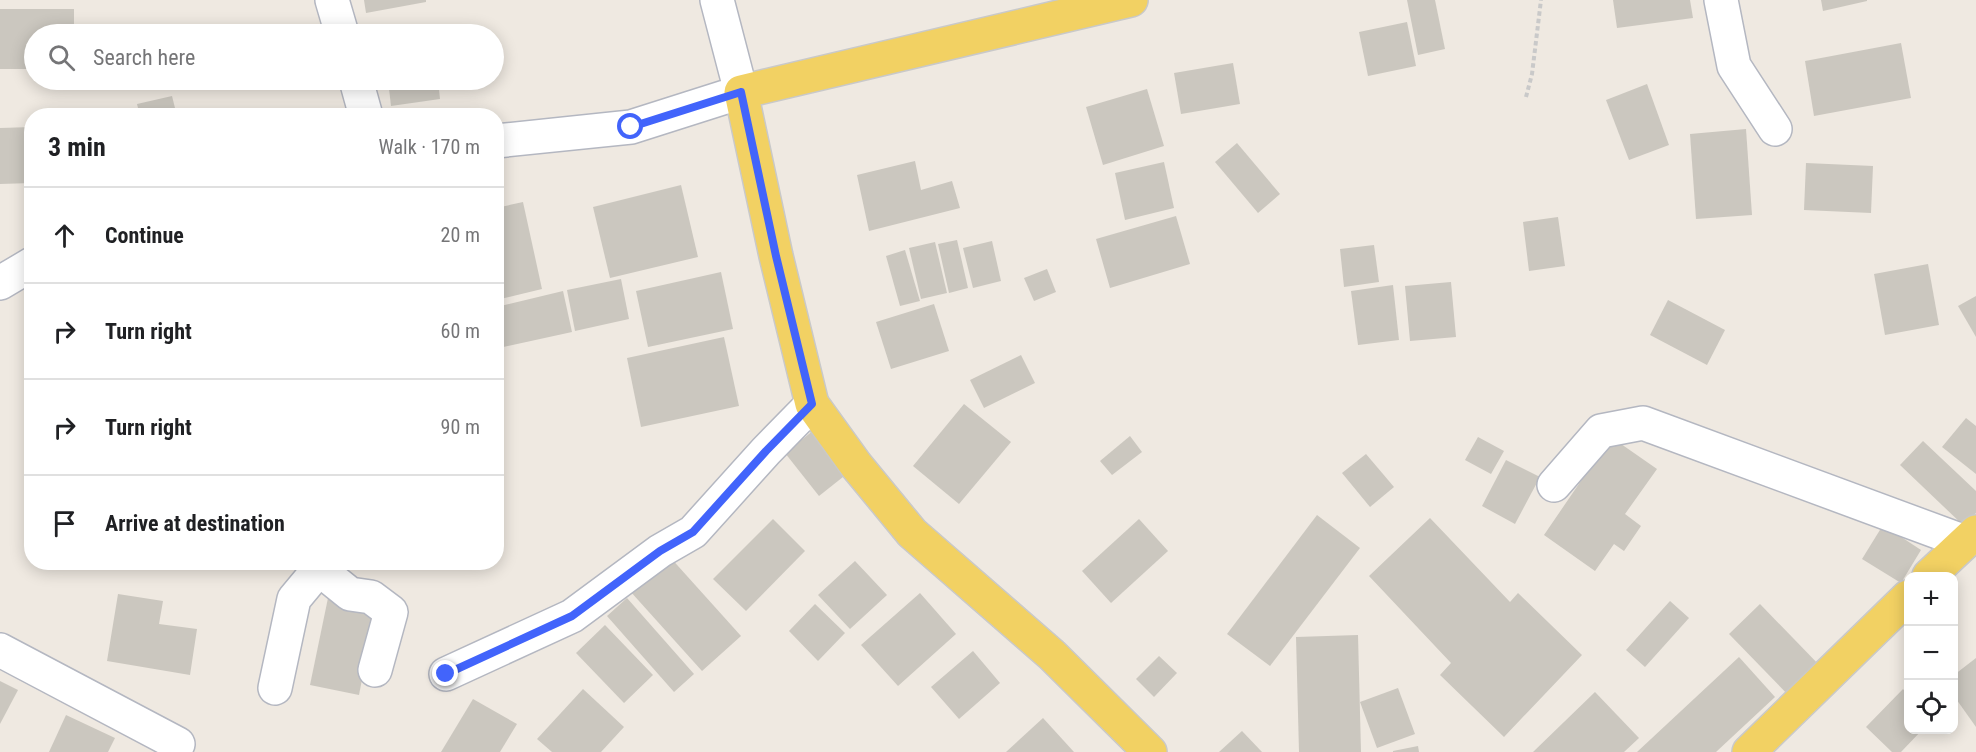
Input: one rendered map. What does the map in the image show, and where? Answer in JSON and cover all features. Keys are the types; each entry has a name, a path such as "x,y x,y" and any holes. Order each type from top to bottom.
{"main road":[{"path":"1131,0 741,92 776,256 812,404 856,465 912,533 1052,655 1150,752"},
{"path":"1933,572 1971,537"},
{"path":"1749,752 1904,601"}],"street":[{"path":"332,0 339,24"},
{"path":"504,140 631,127 741,92 717,0"},
{"path":"1721,0 1734,66 1774,129"},
{"path":"359,90 364,108"},
{"path":"0,283 24,269"},
{"path":"446,674 572,616 660,551 693,532 812,404"},
{"path":"1554,485 1601,431 1643,423 1971,537"},
{"path":"274,688 294,599 316,570"},
{"path":"323,570 350,594 371,597 391,612 375,670"},
{"path":"0,650 178,744"}],"path":[{"path":"1526,97 1532,74 1541,0"}],"building":[{"path":"364,0 426,0 426,2 366,13"},
{"path":"1407,0 1435,0 1445,49 1418,55"},
{"path":"1613,0 1690,0 1693,18 1617,28"},
{"path":"1821,0 1867,0 1867,1 1823,11"},
{"path":"0,9 74,9 74,24 24,24 24,69 0,69"},
{"path":"1407,22 1416,66 1368,76 1359,32"},
{"path":"1901,43 1911,98 1814,116 1805,61"},
{"path":"1233,63 1240,104 1181,114 1174,73"},
{"path":"1647,84 1669,145 1629,160 1606,100"},
{"path":"1147,89 1164,146 1103,165 1086,107"},
{"path":"389,90 439,90 440,99 391,106"},
{"path":"172,96 175,108 138,108 137,104"},
{"path":"24,127 24,183 0,184 0,128"},
{"path":"1746,129 1752,215 1696,219 1690,134"},
{"path":"1237,143 1280,194 1258,213 1215,162"},
{"path":"915,161 921,190 952,181 960,208 869,231 857,175"},
{"path":"1164,162 1174,208 1125,220 1115,173"},
{"path":"1806,163 1873,166 1871,213 1804,210"},
{"path":"681,185 698,257 610,278 593,207"},
{"path":"523,202 542,289 504,298 504,206"},
{"path":"1176,216 1190,264 1110,288 1096,239"},
{"path":"1558,217 1565,266 1529,271 1523,222"},
{"path":"957,240 968,288 949,293 938,244"},
{"path":"992,241 1001,281 973,288 963,248"},
{"path":"935,242 947,293 921,299 909,248"},
{"path":"1374,245 1379,282 1344,287 1340,249"},
{"path":"905,250 920,301 900,306 886,256"},
{"path":"1928,264 1939,325 1885,335 1874,274"},
{"path":"1047,269 1056,292 1034,301 1024,278"},
{"path":"721,272 733,329 648,347 636,291"},
{"path":"621,279 629,319 575,331 567,290"},
{"path":"1451,282 1456,337 1410,341 1405,286"},
{"path":"1393,285 1399,340 1358,345 1351,291"},
{"path":"563,291 572,332 504,347 504,305"},
{"path":"1976,296 1976,337 1958,306"},
{"path":"1668,300 1725,330 1707,365 1650,335"},
{"path":"934,304 949,351 891,369 876,322"},
{"path":"724,337 739,406 641,427 627,358"},
{"path":"1021,355 1035,383 984,408 970,380"},
{"path":"964,404 1011,442 959,504 913,466"},
{"path":"1966,418 1976,426 1976,474 1942,447"},
{"path":"814,430 848,473 819,496 785,453"},
{"path":"1130,436 1142,452 1112,475 1100,461"},
{"path":"1478,437 1504,451 1491,474 1465,460"},
{"path":"1611,437 1657,469 1625,514 1641,526 1624,551 1614,544 1595,571 1544,535"},
{"path":"1923,441 1976,491 1976,513 1964,526 1900,465"},
{"path":"1366,454 1394,487 1370,507 1342,473"},
{"path":"1506,460 1540,477 1515,524 1482,506"},
{"path":"1317,515 1360,548 1270,666 1227,634"},
{"path":"1430,518 1510,602 1518,593 1582,655 1504,737 1440,675 1451,663 1369,576"},
{"path":"773,519 805,551 746,611 713,579"},
{"path":"1139,519 1168,551 1111,603 1082,571"},
{"path":"1883,525 1921,550 1908,572 1904,572 1901,583 1862,559"},
{"path":"669,556 741,636 702,671 630,591"},
{"path":"855,561 887,595 850,629 818,595"},
{"path":"920,593 956,634 898,686 861,645"},
{"path":"118,594 163,601 159,624 197,629 190,675 107,661"},
{"path":"328,598 376,607 359,695 310,685"},
{"path":"627,598 694,674 674,692 607,616"},
{"path":"1670,601 1689,618 1645,667 1626,650"},
{"path":"815,604 845,633 818,661 789,631"},
{"path":"1760,604 1823,669 1792,699 1729,634"},
{"path":"605,625 653,675 624,703 576,653"},
{"path":"1358,635 1361,752 1299,752 1296,637"},
{"path":"973,651 1000,683 959,719 931,687"},
{"path":"1159,656 1177,673 1154,697 1136,679"},
{"path":"1739,657 1775,697 1716,752 1637,752"},
{"path":"1976,658 1976,727 1958,702 1958,672"},
{"path":"0,681 18,690 0,724"},
{"path":"1398,688 1415,734 1377,748 1360,702"},
{"path":"583,689 624,727 601,752 552,752 537,739"},
{"path":"1903,689 1904,734 1918,734 1901,752 1892,752 1866,727"},
{"path":"1595,692 1639,738 1624,752 1533,752"},
{"path":"473,699 517,724 500,752 441,752"},
{"path":"66,715 115,738 108,752 49,752"},
{"path":"1043,718 1074,752 1006,752"},
{"path":"1242,731 1262,752 1219,752"},
{"path":"1418,746 1419,752 1393,752 1393,751"}],"route":[{"path":"446,674 572,616 660,551 693,532 812,404 776,256 741,92 631,127"}]}
